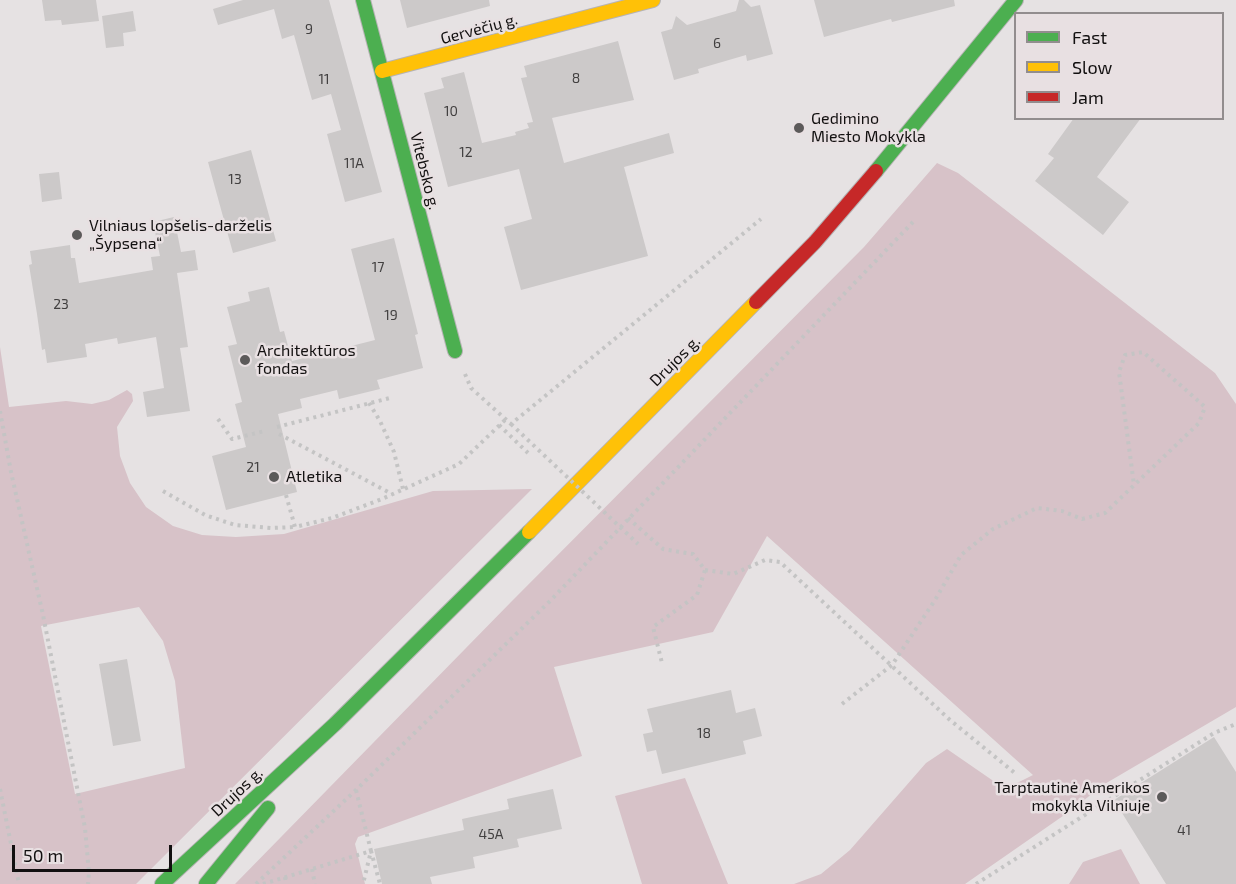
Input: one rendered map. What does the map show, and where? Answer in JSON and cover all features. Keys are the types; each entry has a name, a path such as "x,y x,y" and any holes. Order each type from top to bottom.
{"main road":[{"name":"Vitebsko g.","path":"363,0 455,351"},
{"name":"Gervėčių g.","path":"382,71 653,0"},
{"name":"Drujos g.","path":"162,884 334,724 511,550 815,242 909,132 1016,0"},
{"name":"Drujos g.","path":"206,884 334,724"}],"path":[{"path":"511,424 761,219"},
{"path":"256,884 542,609 913,222"},
{"path":"455,351 471,388 638,544"},
{"path":"842,704 892,665 935,600 961,555 993,529 1037,508 1062,511 1082,519 1105,513 1199,423 1205,407 1143,352 1125,356 1119,372 1134,485"},
{"path":"277,427 390,398"},
{"path":"369,403 394,452 403,489"},
{"path":"0,411 85,828 88,884"},
{"path":"218,419 232,439 265,431"},
{"path":"163,491 205,515 234,525 295,527 332,518 459,464 504,420"},
{"path":"499,425 528,453"},
{"path":"279,434 392,494"},
{"path":"286,495 295,527"},
{"path":"628,518 663,549 693,554 705,570 733,574 765,560 780,562 950,720 1016,774"},
{"path":"662,663 652,627 698,595 705,570"},
{"path":"976,884 1214,733 1236,724"},
{"path":"0,789 19,884"},
{"path":"356,790 380,884"},
{"path":"263,884 371,851"},
{"path":"363,884 371,851"},
{"path":"312,869 315,884"},
{"path":"285,877 286,884"}],"shaded area":[{"path":"937,163 958,173 1215,373 1236,404 1236,707 1103,785 1073,809 965,884 794,884 821,874 850,850 926,763 947,749 1005,789 1033,775 767,536 713,632 554,667 582,756 358,837 355,844 365,884 235,884 864,247"},
{"path":"0,347 9,407 66,401 92,404 109,400 127,390 132,394 133,401 117,427 120,456 130,483 146,507 173,526 202,535 236,537 284,534 433,491 532,489 136,884 0,884","holes":["139,607 163,641 175,681 185,768 75,794 41,626"]},
{"path":"685,778 728,884 642,884 615,796"},
{"path":"1121,849 1140,884 1069,884 1083,862"}],"building":[{"path":"42,0 96,0 99,21 62,25 61,20 45,21"},
{"path":"243,0 329,0 382,192 345,202 327,134 341,130 331,94 312,100 294,35 282,39 274,9 218,25 213,9"},
{"path":"400,0 489,0 490,6 407,28"},
{"path":"739,0 744,0 751,7 760,5 773,54 747,61 746,55 698,69 699,73 674,80 661,32 672,29 676,16 687,25 736,11"},
{"path":"814,0 954,0 955,6 892,22 891,19 824,37"},
{"path":"133,11 136,31 123,33 124,46 106,48 102,16"},
{"path":"618,41 634,100 552,118 564,163 669,133 674,153 624,167 648,256 521,290 504,227 532,219 519,169 448,187 424,93 444,88 441,78 464,72 482,143 516,135 515,132 529,128 527,123 533,122 521,78 527,77 524,66"},
{"path":"1073,120 1140,120 1097,177 1129,202 1103,235 1035,181 1054,158 1048,154"},
{"path":"251,150 276,241 233,253 208,162"},
{"path":"59,172 62,199 42,202 39,174"},
{"path":"174,217 181,252 195,250 198,270 177,273 188,347 180,348 190,411 147,417 143,392 164,388 156,337 118,344 117,338 85,344 87,357 47,363 45,349 42,350 29,265 32,264 30,251 70,245 71,258 75,258 79,283 153,270 151,257 160,256 153,222"},
{"path":"394,238 418,334 415,335 423,368 377,380 380,389 339,399 337,390 300,399 302,408 278,414 297,492 226,510 212,456 246,447 235,404 242,402 228,346 237,344 227,307 250,301 248,292 269,287 280,332 284,331 292,361 375,340 351,249"},
{"path":"127,659 141,741 113,746 99,664"},
{"path":"731,690 736,713 755,708 762,736 743,741 746,754 662,774 656,750 647,752 643,734 653,732 647,709"},
{"path":"1214,737 1236,772 1236,884 1166,884 1114,800"},
{"path":"553,789 562,829 517,839 519,847 473,857 475,868 430,877 432,884 382,884 374,849 464,830 462,819 509,809 507,799"}],"traffic: fast":[{"path":"363,0 455,351"},
{"path":"876,171 1016,0"},
{"path":"162,884 335,724 529,532"},
{"path":"206,884 268,808"}],"traffic: slow":[{"path":"382,71 653,0"},
{"path":"529,532 756,302"}],"traffic: jam":[{"path":"756,302 815,242 876,171"}],"place":[{"name":"Gedimino Miesto Mokykla","path":"799,128"},
{"name":"Vilniaus lopšelis-darželis „Šypsena“","path":"77,235"},
{"name":"Architektūros fondas","path":"245,360"},
{"name":"Atletika","path":"274,477"},
{"name":"Tarptautinė Amerikos mokykla Vilniuje","path":"1162,797"}]}
